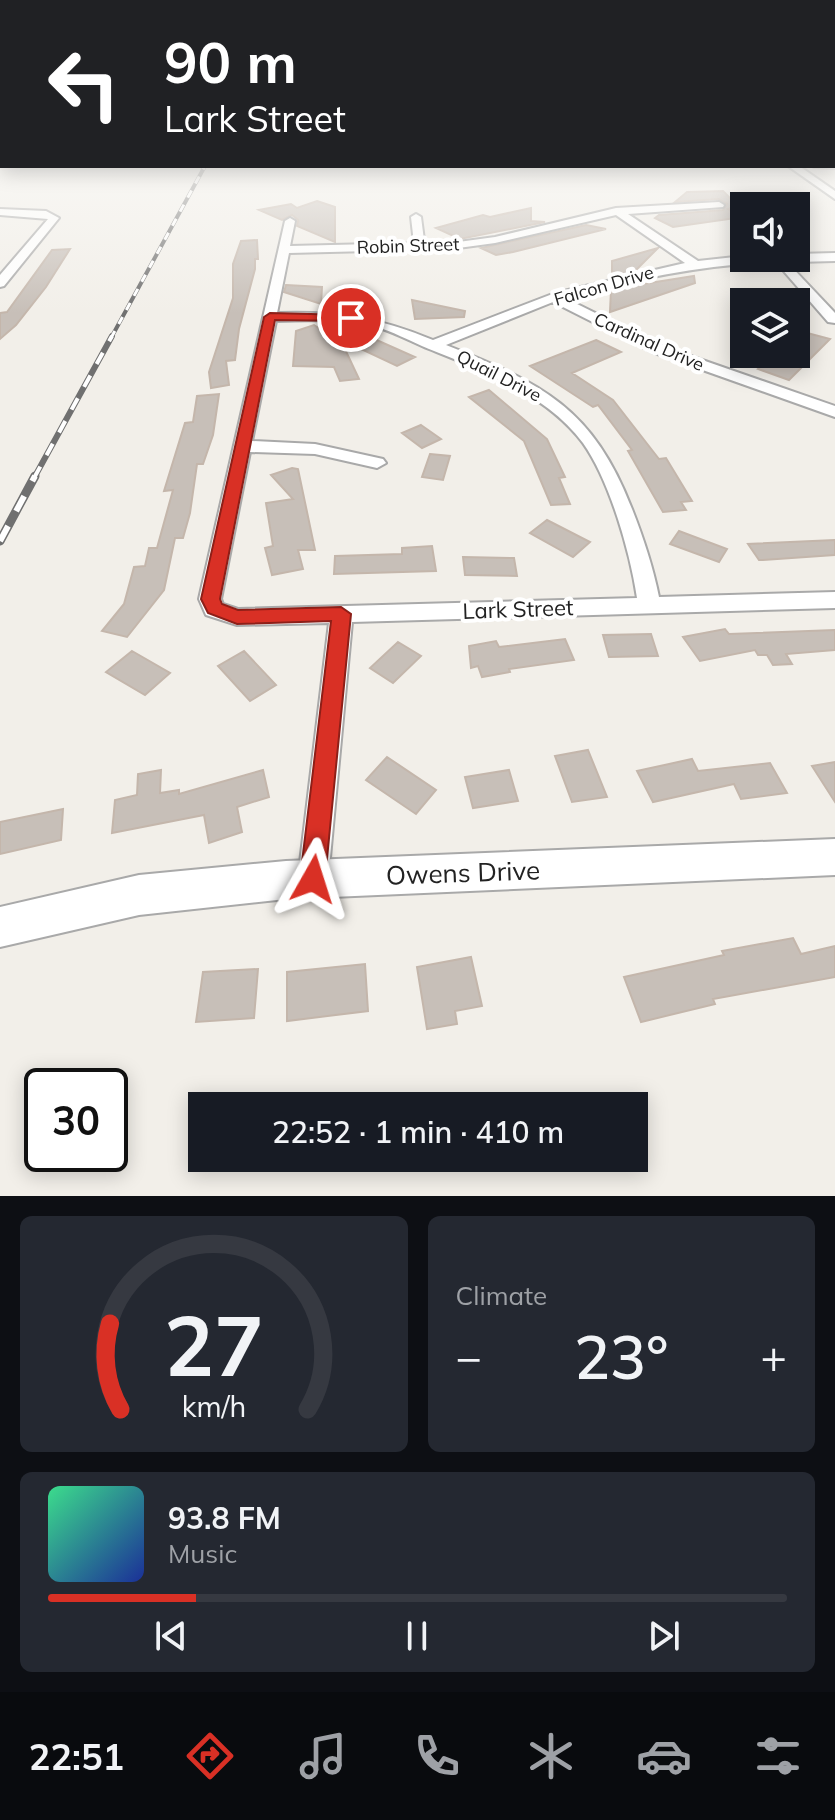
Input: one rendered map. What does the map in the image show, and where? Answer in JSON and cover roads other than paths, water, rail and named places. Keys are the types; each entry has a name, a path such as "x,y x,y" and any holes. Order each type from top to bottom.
{"street":[{"name":"Robin Street","path":"284,250 429,248 495,240 583,216 616,211 719,205"},
{"path":"616,211 695,264"},
{"path":"0,212 46,214 54,218 0,283"},
{"path":"416,217 418,241 429,248"},
{"path":"290,221 242,446 315,449 377,463"},
{"path":"810,258 835,257"},
{"name":"Falcon Drive","path":"434,345 510,313 654,271 730,261"},
{"path":"791,272 833,319"},
{"name":"Cardinal Drive","path":"557,299 657,349 835,412"},
{"name":"Quail Drive","path":"270,317 323,316 366,320 395,328 538,394 588,439 611,482 647,580 649,605"},
{"name":"Lark Street","path":"242,446 210,599 214,609 237,617 835,600"},
{"path":"313,879 341,614"},
{"name":"Owens Drive","path":"0,927 139,895 313,879 835,857"}],"railway":[{"path":"111,338 185,202"},
{"path":"34,478 112,336"},
{"path":"0,541 35,476"}]}
